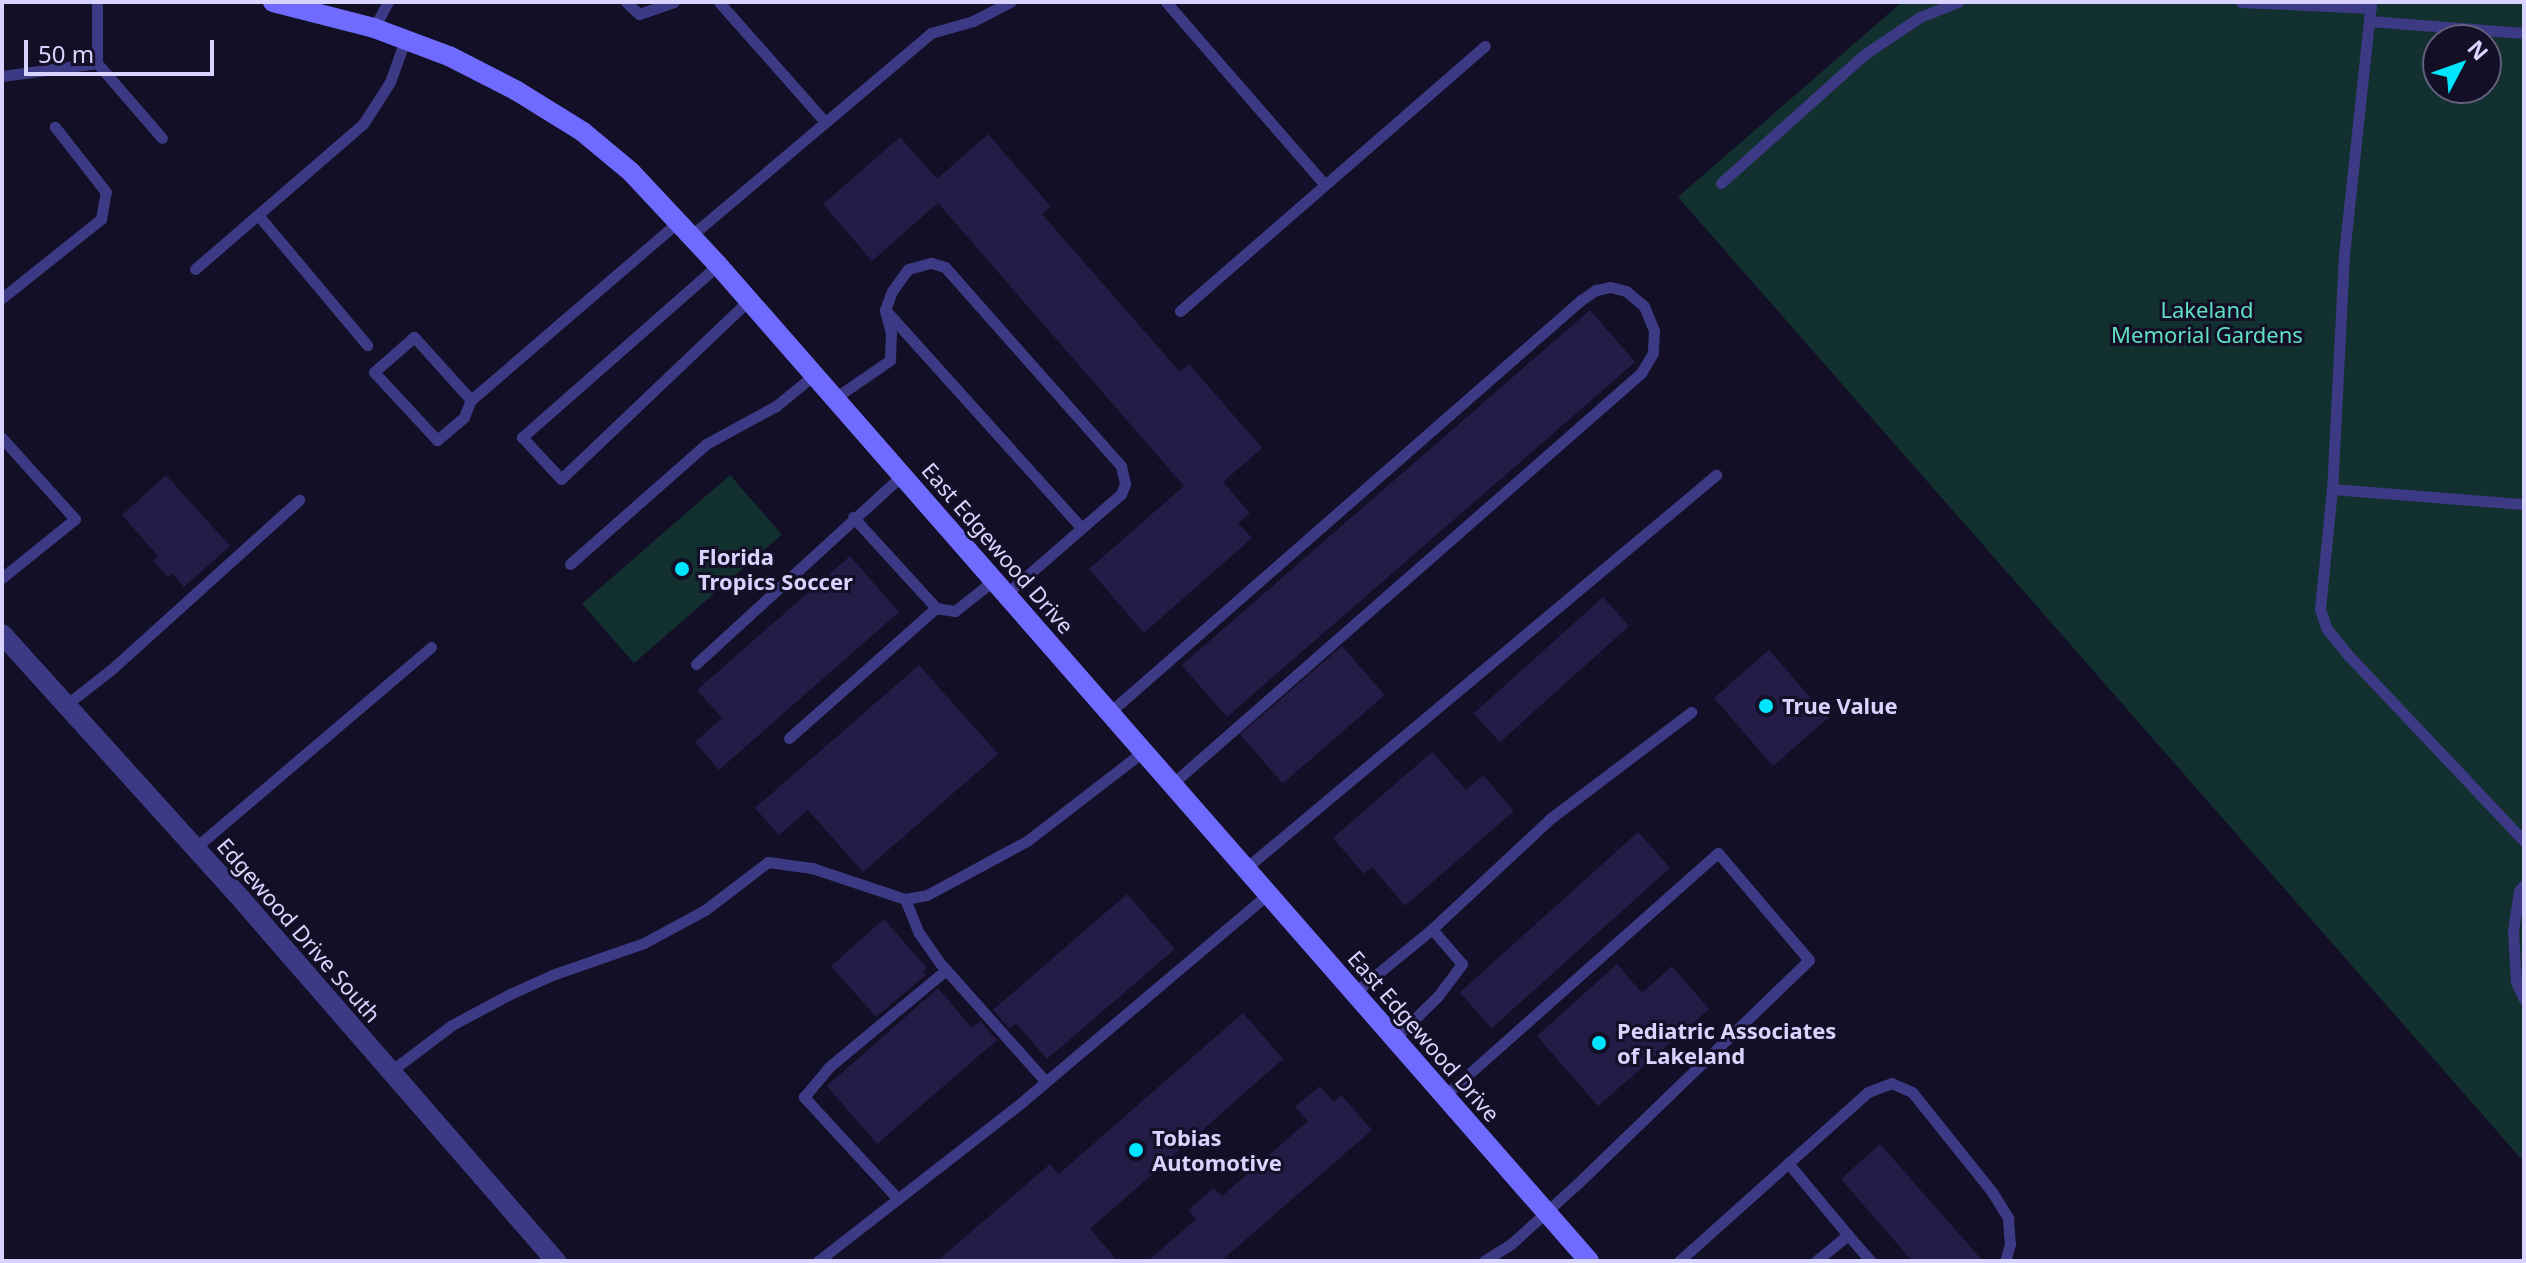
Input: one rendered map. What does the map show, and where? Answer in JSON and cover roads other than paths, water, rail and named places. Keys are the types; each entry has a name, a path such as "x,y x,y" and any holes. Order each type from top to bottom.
{"main road":[{"name":"East Edgewood Drive","path":"273,2 374,28 449,56 517,91 583,132 631,172 749,300 1589,1261"}],"street":[{"name":"Edgewood Drive South","path":"2,634 195,848 556,1261"}],"lane":[{"path":"97,2 97,63 162,138"},
{"path":"374,28 388,2"},
{"path":"626,2 639,14 674,2"},
{"path":"719,2 825,122"},
{"path":"471,400 414,337 374,372 437,440 464,417 471,400 685,228 825,122 931,33 973,21 1010,2"},
{"path":"1166,2 1325,185"},
{"path":"1721,183 1865,54 1920,17 1958,2"},
{"path":"2241,2 2371,5 2344,255 2332,489 2320,609 2327,629 2524,841"},
{"path":"2370,21 2524,33"},
{"path":"195,269 363,124 390,82 405,40"},
{"path":"1180,311 1485,46"},
{"path":"2,76 97,63"},
{"path":"2,298 101,219 106,192 55,127"},
{"path":"258,215 367,345"},
{"path":"835,398 890,360 891,333 885,310 892,291 908,269 931,263 945,267 1121,466 1125,484 1121,494 1081,527 1000,587 955,611 936,608 853,517"},
{"path":"718,265 522,437 561,479 749,300"},
{"path":"1110,712 1581,300 1596,290 1610,287 1626,291 1644,306 1654,331 1653,353 1641,373 1172,784"},
{"path":"885,310 1081,527"},
{"path":"570,564 706,444 776,406 814,375"},
{"path":"2,438 75,519 2,578"},
{"path":"696,664 902,475"},
{"path":"1246,868 1716,475"},
{"path":"2332,489 2524,504"},
{"path":"67,704 113,668 299,500"},
{"path":"789,738 936,608"},
{"path":"195,848 431,647"},
{"path":"1354,993 1432,929 1551,818 1691,712"},
{"path":"391,1071 452,1025 508,995 552,975 644,943 705,910 768,862 812,868 905,899 927,895 1027,841 1144,751"},
{"path":"1444,1096 1718,853 1809,960 1546,1212 1511,1244 1484,1261"},
{"path":"2524,885 2519,891 2513,931 2516,982 2524,999"},
{"path":"818,1261 1046,1082 1269,893"},
{"path":"905,899 919,933 946,970 1046,1082"},
{"path":"1394,1039 1438,996 1462,964 1432,929"},
{"path":"898,1199 804,1097 829,1067 946,970"},
{"path":"1679,1261 1868,1092 1891,1083 1912,1092 1992,1192 2008,1218 2010,1244 2005,1261"},
{"path":"1788,1163 1871,1261"},
{"path":"1816,1261 1848,1235"}],"place":[{"name":"Florida Tropics Soccer","path":"682,569"},
{"name":"True Value","path":"1766,706"},
{"name":"Pediatric Associates of Lakeland","path":"1599,1043"},
{"name":"Tobias Automotive","path":"1136,1150"}],"park label":[{"name":"Lakeland Memorial Gardens","path":"2207,322"}]}
